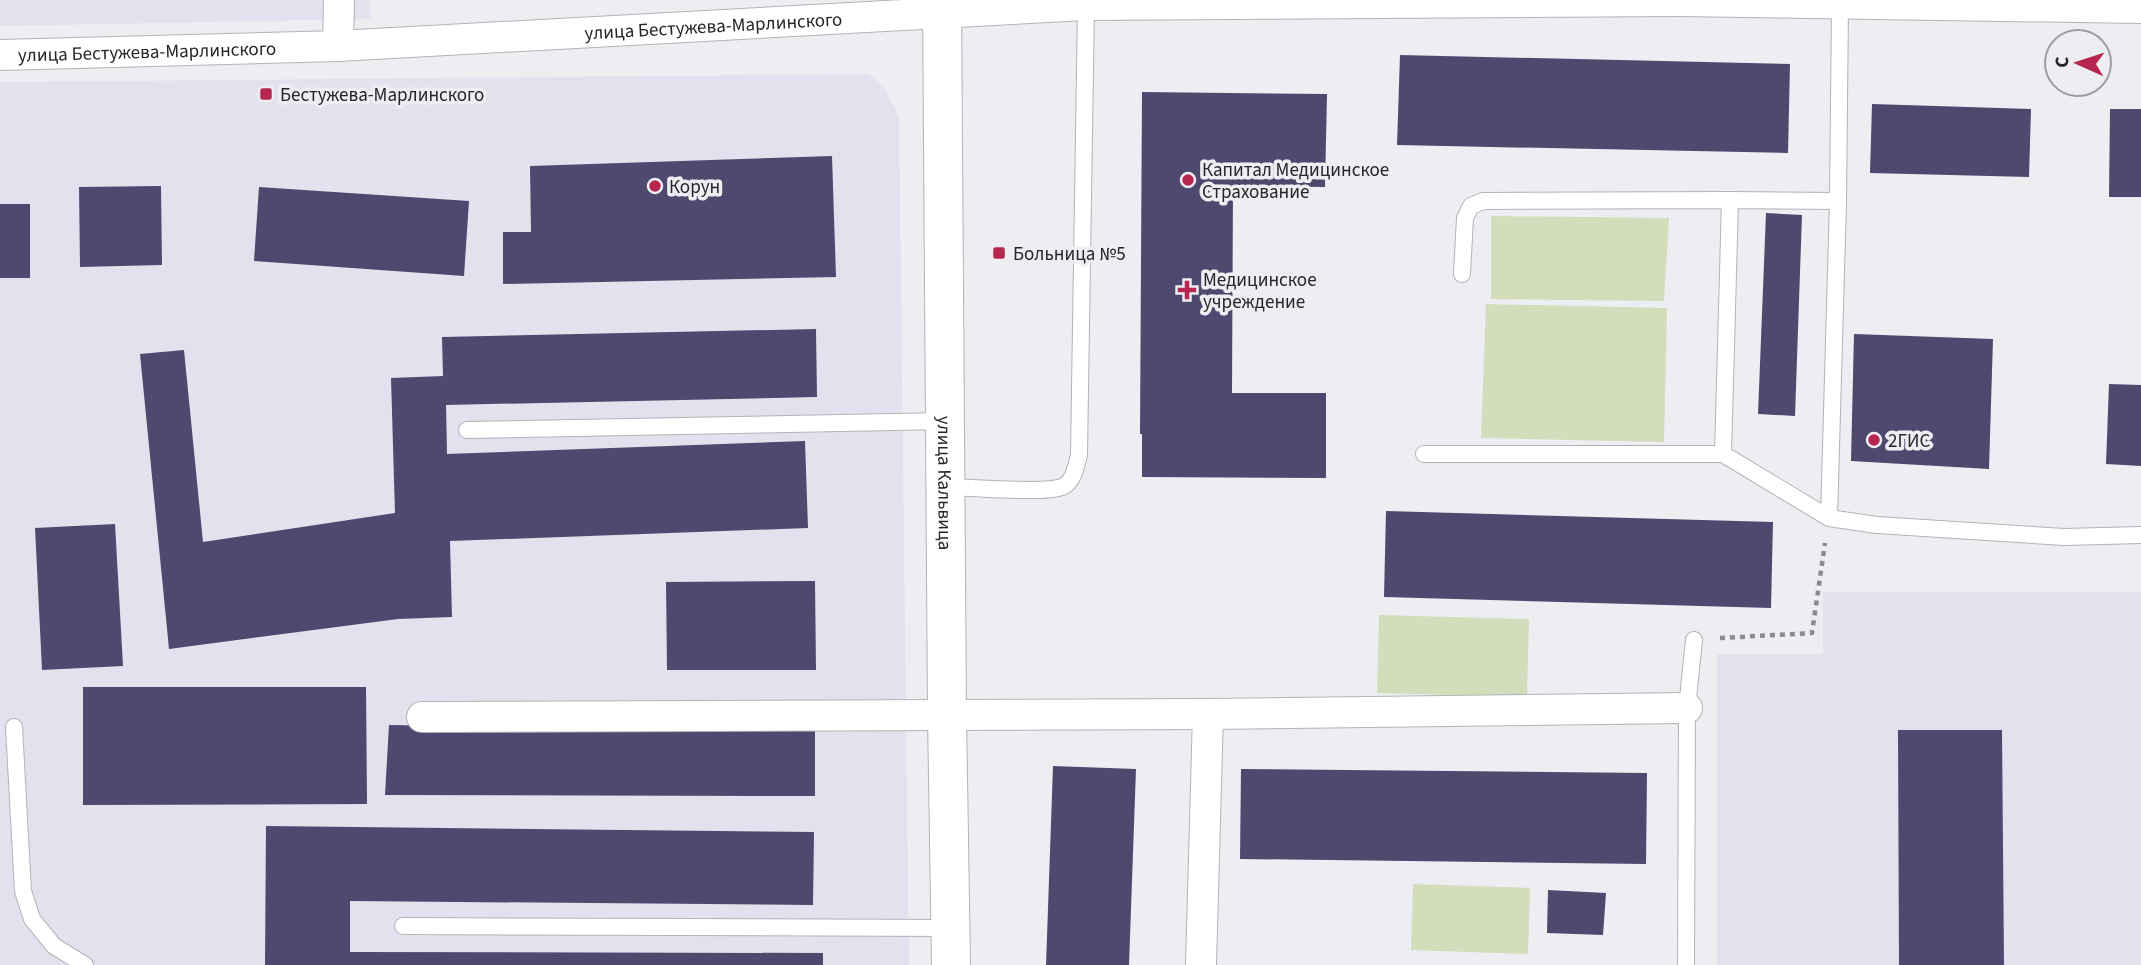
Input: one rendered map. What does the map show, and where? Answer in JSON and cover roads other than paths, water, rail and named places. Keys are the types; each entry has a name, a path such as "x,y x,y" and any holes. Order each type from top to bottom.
{"street":[{"path":"338,0 338,46"},
{"name":"улица Бестужева-Марлинского","path":"0,55 338,46 942,7 1679,1 1840,5 2039,4 2141,8"},
{"name":"улица Кальвица","path":"942,7 951,965"},
{"path":"422,717 1208,714 1687,708"},
{"path":"1201,965 1208,714"}],"lane":[{"path":"946,487 1042,490 1063,487 1074,476 1079,454 1086,5"},
{"path":"1829,518 1838,201 1840,5"},
{"path":"1723,454 1730,200"},
{"path":"1461,274 1465,218 1471,206 1483,201 1838,201"},
{"path":"467,430 946,421"},
{"path":"1424,454 1723,454 1829,518 1877,525 2064,537 2141,535"},
{"path":"1686,965 1687,708 1693,640"},
{"path":"14,727 23,891 32,919 54,946 85,965"},
{"path":"403,926 951,928"}],"place":[{"name":"Бестужева-Марлинского","path":"266,94"},
{"name":"Капитал Медицинское Страхование","path":"1188,180"},
{"name":"Корун","path":"655,186"},
{"name":"Больница №5","path":"999,253"},
{"name":"Медицинское учреждение","path":"1187,290"},
{"name":"2ГИС","path":"1874,440"}]}
